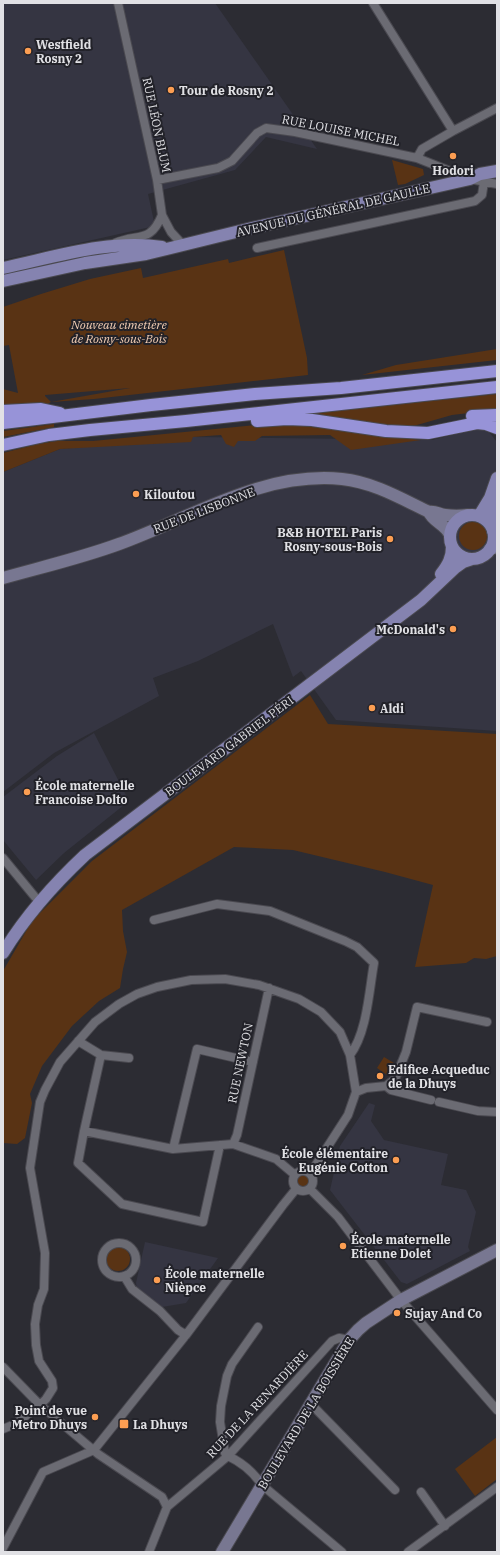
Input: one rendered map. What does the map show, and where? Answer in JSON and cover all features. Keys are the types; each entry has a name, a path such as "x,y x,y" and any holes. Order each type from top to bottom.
{"highway":[{"path":"3,423 255,394 341,388 497,371"},
{"path":"3,445 49,435 83,431 497,387"},
{"path":"3,411 41,409 69,415"},
{"path":"416,433 444,422 462,418 497,415"},
{"path":"186,421 312,420 386,431 416,433 428,433 477,423 486,424 497,428"}],"main road":[{"name":"AVENUE DU GÉNÉRAL DE GAULLE","path":"3,281 85,263 146,254 183,246 252,228 470,179 480,174 497,171"},
{"name":"AVENUE DU GÉNÉRAL DE GAULLE","path":"3,268 110,245 135,245 169,248"},
{"path":"473,516 490,498 497,478"},
{"path":"493,529 485,519 473,516 458,520 454,524 451,541 461,556 472,559 482,556 494,548 493,529 497,503"},
{"name":"BOULEVARD GABRIEL PÉRI","path":"3,939 35,897 61,869 86,848 437,579 450,563 452,555 451,541"},
{"name":"BOULEVARD GABRIEL PÉRI","path":"3,952 28,915 42,898 85,855 421,600 456,566 472,559"}],"street":[{"name":"RUE LÉON BLUM","path":"118,3 157,180 162,215 171,232 183,246"},
{"path":"373,3 453,131"},
{"path":"417,158 422,149 497,108"},
{"name":"RUE LOUISE MICHEL","path":"157,180 218,168 232,161 256,133 266,128 295,132 417,158 470,179 497,184"},
{"path":"257,248 475,201 482,195 484,182"},
{"path":"110,245 123,240 145,236 158,225 162,215"},
{"name":"RUE DE LISBONNE","path":"3,578 86,555 143,534 239,494 286,481 315,478 352,480 384,491 429,512 435,512 442,515 473,516"},
{"name":"RUE DE LISBONNE","path":"429,512 431,518 446,527 451,541"},
{"path":"3,858 35,897"},
{"path":"154,920 217,904 270,911 357,947 374,963 362,1032 357,1046 350,1055"},
{"path":"3,1429 15,1424 40,1405 49,1395 53,1384 38,1357 35,1324 38,1305 44,1284 45,1253 30,1168 40,1102 45,1090 60,1062 95,1022 119,1004 137,994 157,987 191,980 225,979 269,988 299,999 321,1012 340,1032 350,1055 356,1092 348,1115 310,1174"},
{"name":"RUE NEWTON","path":"233,1144 237,1135 269,988"},
{"path":"356,1092 366,1088 386,1086 395,1079 406,1052 417,1007 487,1022"},
{"path":"78,1041 101,1055 129,1058"},
{"path":"173,1149 197,1049 253,1062"},
{"path":"101,1055 78,1163 122,1204 203,1222 220,1145"},
{"path":"386,1086 391,1090 435,1101 478,1111 497,1112"},
{"path":"84,1131 173,1149 233,1144 276,1159 295,1176"},
{"path":"296,1189 293,1181 295,1176 300,1172 307,1172 310,1174"},
{"path":"296,1189 305,1191 310,1189 313,1183 310,1174"},
{"path":"3,1548 43,1472 94,1450 186,1335 296,1189"},
{"path":"310,1189 338,1217 401,1300 497,1410"},
{"path":"117,1243 124,1244 130,1247 134,1252 136,1259 134,1266 130,1272 124,1276 111,1274 105,1270 102,1264 102,1256 110,1245 117,1243"},
{"name":"BOULEVARD DE LA BOISSIÈRE","path":"222,1552 348,1340 366,1323 401,1300 497,1250"},
{"path":"124,1276 132,1289 160,1311 178,1330 186,1335"},
{"path":"258,1327 232,1364 226,1383 221,1406 220,1422 225,1453 234,1458 255,1475 262,1485 342,1552"},
{"name":"RUE DE LA RENARDIÈRE","path":"149,1552 167,1507 228,1456 332,1341 339,1338 348,1340"},
{"path":"3,1367 40,1405 94,1450 162,1497 167,1507"},
{"path":"310,1403 395,1490"},
{"path":"408,1552 497,1487"},
{"path":"421,1492 445,1526"}],"shaded area":[{"path":"3,3 215,3 317,149 266,137 235,170 148,194 155,226 3,260"},
{"path":"472,430 483,430 489,432 497,442 497,731 336,720 301,671 293,677 273,624 198,661 153,678 159,696 54,753 3,792 3,472 60,449 193,437 432,440"},
{"path":"94,733 129,801 64,853 36,880 3,840 3,797 57,756"},
{"path":"369,1103 375,1105 371,1121 384,1140 448,1154 441,1185 466,1190 476,1212 468,1247 470,1251 407,1284 401,1282 330,1190 340,1146"},
{"path":"145,1242 218,1258 186,1303 162,1307 157,1305 137,1289 136,1283"}],"green space":[{"path":"392,160 423,169 424,175 405,184 398,185"},
{"name":"Nouveau cimetière de Rosny-sous-Bois","path":"284,250 307,358 308,375 94,399 51,402 44,406 3,407 3,389 18,393 9,345 3,346 3,307 90,279 141,268 143,278 228,259 229,263","holes":["130,388 51,402 45,395"]},
{"path":"497,349 497,360 362,375 396,365"},
{"path":"497,394 497,411 452,415 417,425 393,428 310,416 308,414"},
{"path":"54,424 54,427 3,437 3,431"},
{"path":"287,424 421,440 351,450 330,435 262,436 255,441 238,441 234,447 226,444 221,435 193,437 191,442 60,449 3,472 3,453 38,444 57,441 93,441 257,425"},
{"path":"473,522 483,526 487,536 483,546 473,550 463,546 459,536 463,526"},
{"path":"310,695 328,724 497,734 497,956 486,959 474,958 466,963 415,967 433,885 293,850 234,847 122,910 123,931 127,952 120,988 99,1001 72,1026 42,1066 30,1094 32,1103 25,1138 17,1144 3,1143 3,971 32,921 92,861"},
{"path":"384,1057 394,1063 387,1075 377,1068"},
{"path":"303,1175 307,1177 309,1181 307,1185 303,1187 299,1185 297,1181 299,1177"},
{"path":"118,1247 123,1248 129,1254 129,1264 123,1270 118,1271 113,1270 107,1264 106,1259 107,1254 113,1248"},
{"path":"497,1437 497,1479 475,1496 455,1469"}],"place":[{"name":"Westfield Rosny 2","path":"28,51"},
{"name":"Tour de Rosny 2","path":"171,90"},
{"name":"Hodori","path":"453,156"},
{"name":"Kiloutou","path":"136,494"},
{"name":"B&B HOTEL Paris Rosny-sous-Bois","path":"390,539"},
{"name":"McDonald's","path":"453,629"},
{"name":"Aldi","path":"372,708"},
{"name":"École maternelle Francoise Dolto","path":"27,792"},
{"name":"Edifice Acqueduc de la Dhuys","path":"380,1076"},
{"name":"École élémentaire Eugénie Cotton","path":"396,1160"},
{"name":"École maternelle Etienne Dolet","path":"343,1246"},
{"name":"École maternelle Nièpce","path":"157,1280"},
{"name":"Sujay And Co","path":"397,1313"},
{"name":"Point de vue Metro Dhuys","path":"95,1417"},
{"name":"La Dhuys","path":"124,1424"}]}
